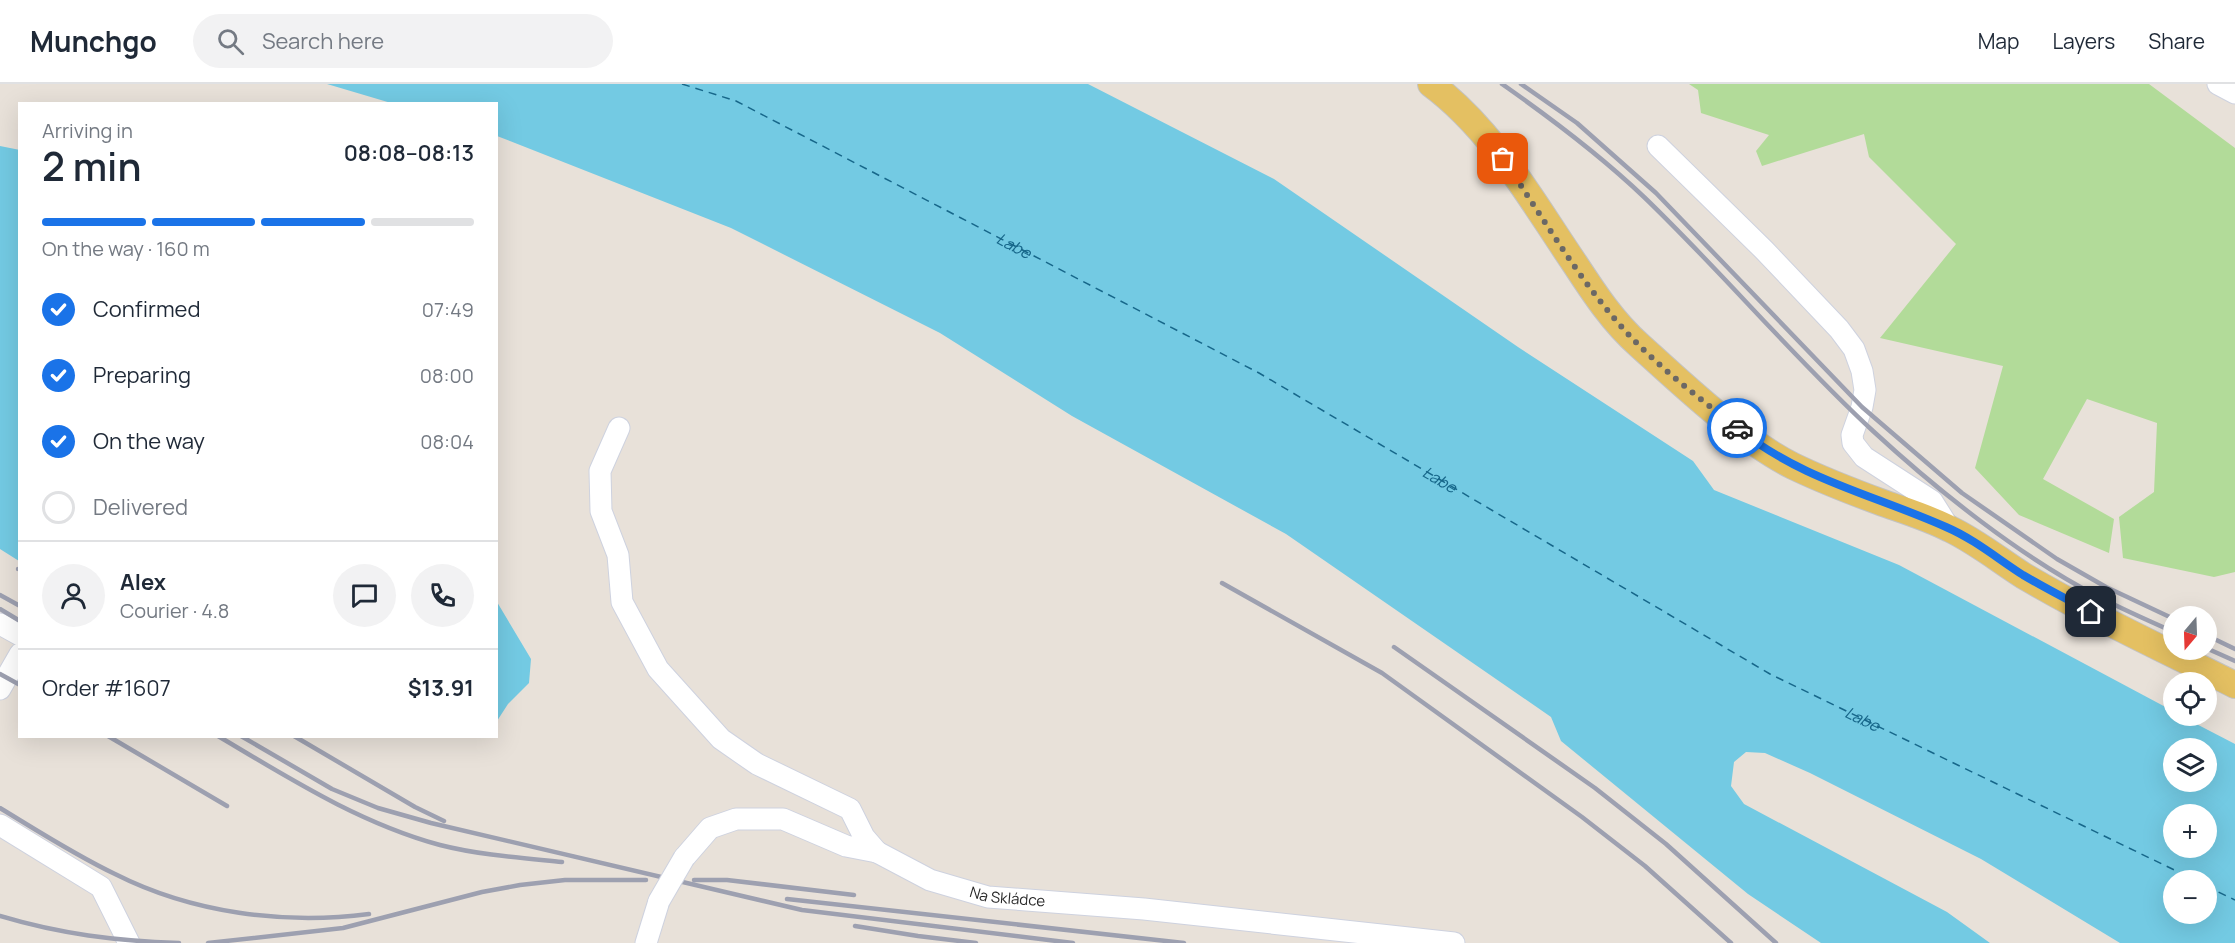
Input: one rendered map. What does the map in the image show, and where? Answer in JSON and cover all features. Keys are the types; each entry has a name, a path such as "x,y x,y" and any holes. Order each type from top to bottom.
{"main road":[{"path":"1431,84 1456,105 1492,143 1598,299 1636,343 1753,441 1790,464 1821,478 1949,528 2063,597 2235,685"}],"street":[{"path":"2218,84 2235,93"},
{"path":"1658,146 1764,250 1839,329 1854,349 1862,371 1865,390 1862,407 1852,435 1853,443 1864,457 1932,501 1949,528"},
{"path":"619,428 600,471 601,511 618,555 622,602 658,669 721,739 757,764 849,810 864,837 877,852"},
{"path":"0,624 18,634"},
{"path":"0,688 18,657"},
{"name":"Na Skládce","path":"646,943 658,901 684,858 710,828 736,819 783,819 846,846 877,852 930,880 988,897 1144,909 1454,943"},
{"path":"0,825 101,887 129,943"}],"green space":[{"path":"1689,84 2149,84 2235,148 2235,572 2214,577 2123,558 2119,517 2154,492 2157,423 2087,399 2043,479 2114,519 2109,553 2019,515 1975,468 2003,366 1880,338 1956,244 1869,157 1864,134 1762,166 1756,151 1769,135 1701,113 1698,90"}],"water":[{"name":"Labe","path":"327,84 1088,84 1274,179 1518,347 1693,461 1714,490 1899,565 2163,706 2163,726 2200,726 2235,744 2235,943 2120,943 1981,859 1810,773 1765,753 1746,752 1734,762 1731,786 1744,804 1947,912 1990,943 1821,943 1748,894 1561,741 1551,717 1286,534 1072,416 940,333 731,228 498,136 498,102 388,102"},
{"path":"0,146 18,150 18,560 0,549"},
{"path":"498,604 531,659 529,683 508,704 498,719"}],"ferry route":[{"path":"682,84 736,101 1259,373 1770,674 2174,870"},
{"path":"2217,891 2235,900"}],"railway":[{"path":"1502,84 1575,138 1627,182 1702,255 1843,403 1898,454 1981,521 2040,563 2099,597 2163,627"},
{"path":"1521,84 1577,123 1656,193 1862,407 1962,493 2057,559 2106,587 2163,614"},
{"path":"1222,583 1382,673 1582,817 1645,866 1731,943"},
{"path":"0,595 18,605"},
{"path":"0,609 18,620"},
{"path":"2217,640 2235,649"},
{"path":"1394,647 1595,788 1666,844 1776,943"},
{"path":"2217,653 2235,661"},
{"path":"0,674 18,684"},
{"path":"111,738 227,806"},
{"path":"221,738 325,798 410,836 470,851 562,862"},
{"path":"244,738 332,789 378,808 431,823 802,910 1073,943"},
{"path":"297,738 415,807 444,821"},
{"path":"0,808 100,867 175,898 239,913 272,916 304,918 369,914"},
{"path":"208,943 343,928 482,892 520,885 565,880 646,880"},
{"path":"694,880 727,880 854,895"},
{"path":"787,899 1184,943"},
{"path":"0,916 44,928 88,936 179,943"},
{"path":"855,926 976,943"}],"way so far":[{"path":"1503,159 1598,299 1620,325 1636,343 1671,374 1737,428"}],"route":[{"path":"1737,428 1790,464 1949,528 2024,575 2091,612"}]}
